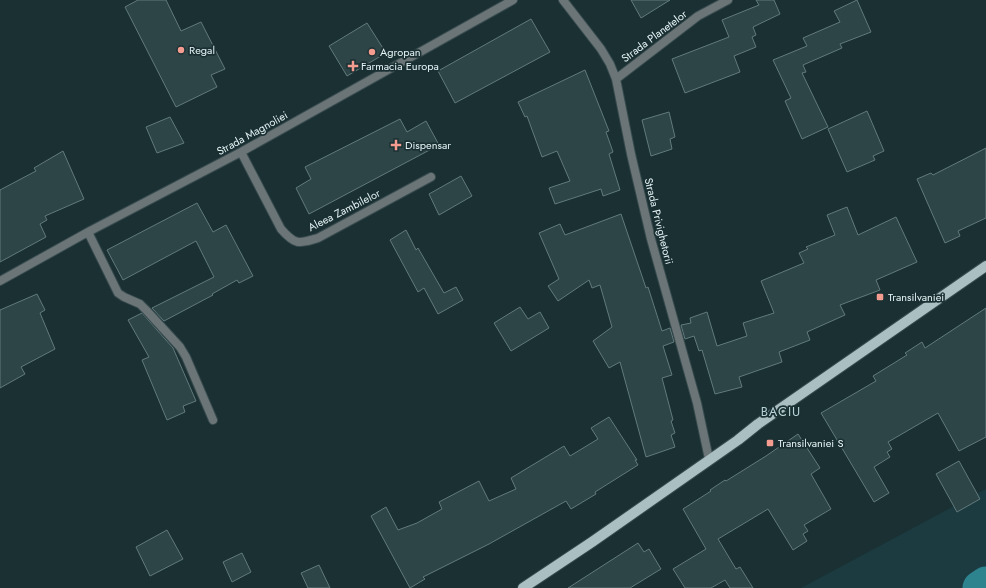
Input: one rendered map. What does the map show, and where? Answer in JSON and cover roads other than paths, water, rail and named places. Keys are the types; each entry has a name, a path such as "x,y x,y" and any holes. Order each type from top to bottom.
{"main road":[{"path":"523,588 592,542 738,440 758,424 986,266"}],"street":[{"name":"Strada Magnoliei","path":"0,281 88,232 240,152 513,0"},
{"name":"Strada Privighetorii","path":"563,0 601,49 610,64 616,79 631,154 651,239 695,395 709,459"},
{"name":"Strada Planetelor","path":"616,79 698,16 728,0"},
{"name":"Aleea Zambilelor","path":"240,152 281,229 291,240 303,243 318,238 431,177"},
{"path":"88,232 118,293 133,300 143,308 180,347 186,357 213,420"}],"waterway":[{"path":"980,588 986,584"}],"place":[{"name":"Regal","path":"181,50"},
{"name":"Agropan","path":"372,52"},
{"name":"Farmacia Europa","path":"353,66"},
{"name":"Dispensar","path":"396,145"},
{"name":"Transilvaniei","path":"880,297"},
{"name":"Transilvaniei S","path":"770,443"}],"district":[{"name":"BACIU","path":"781,411"}]}
